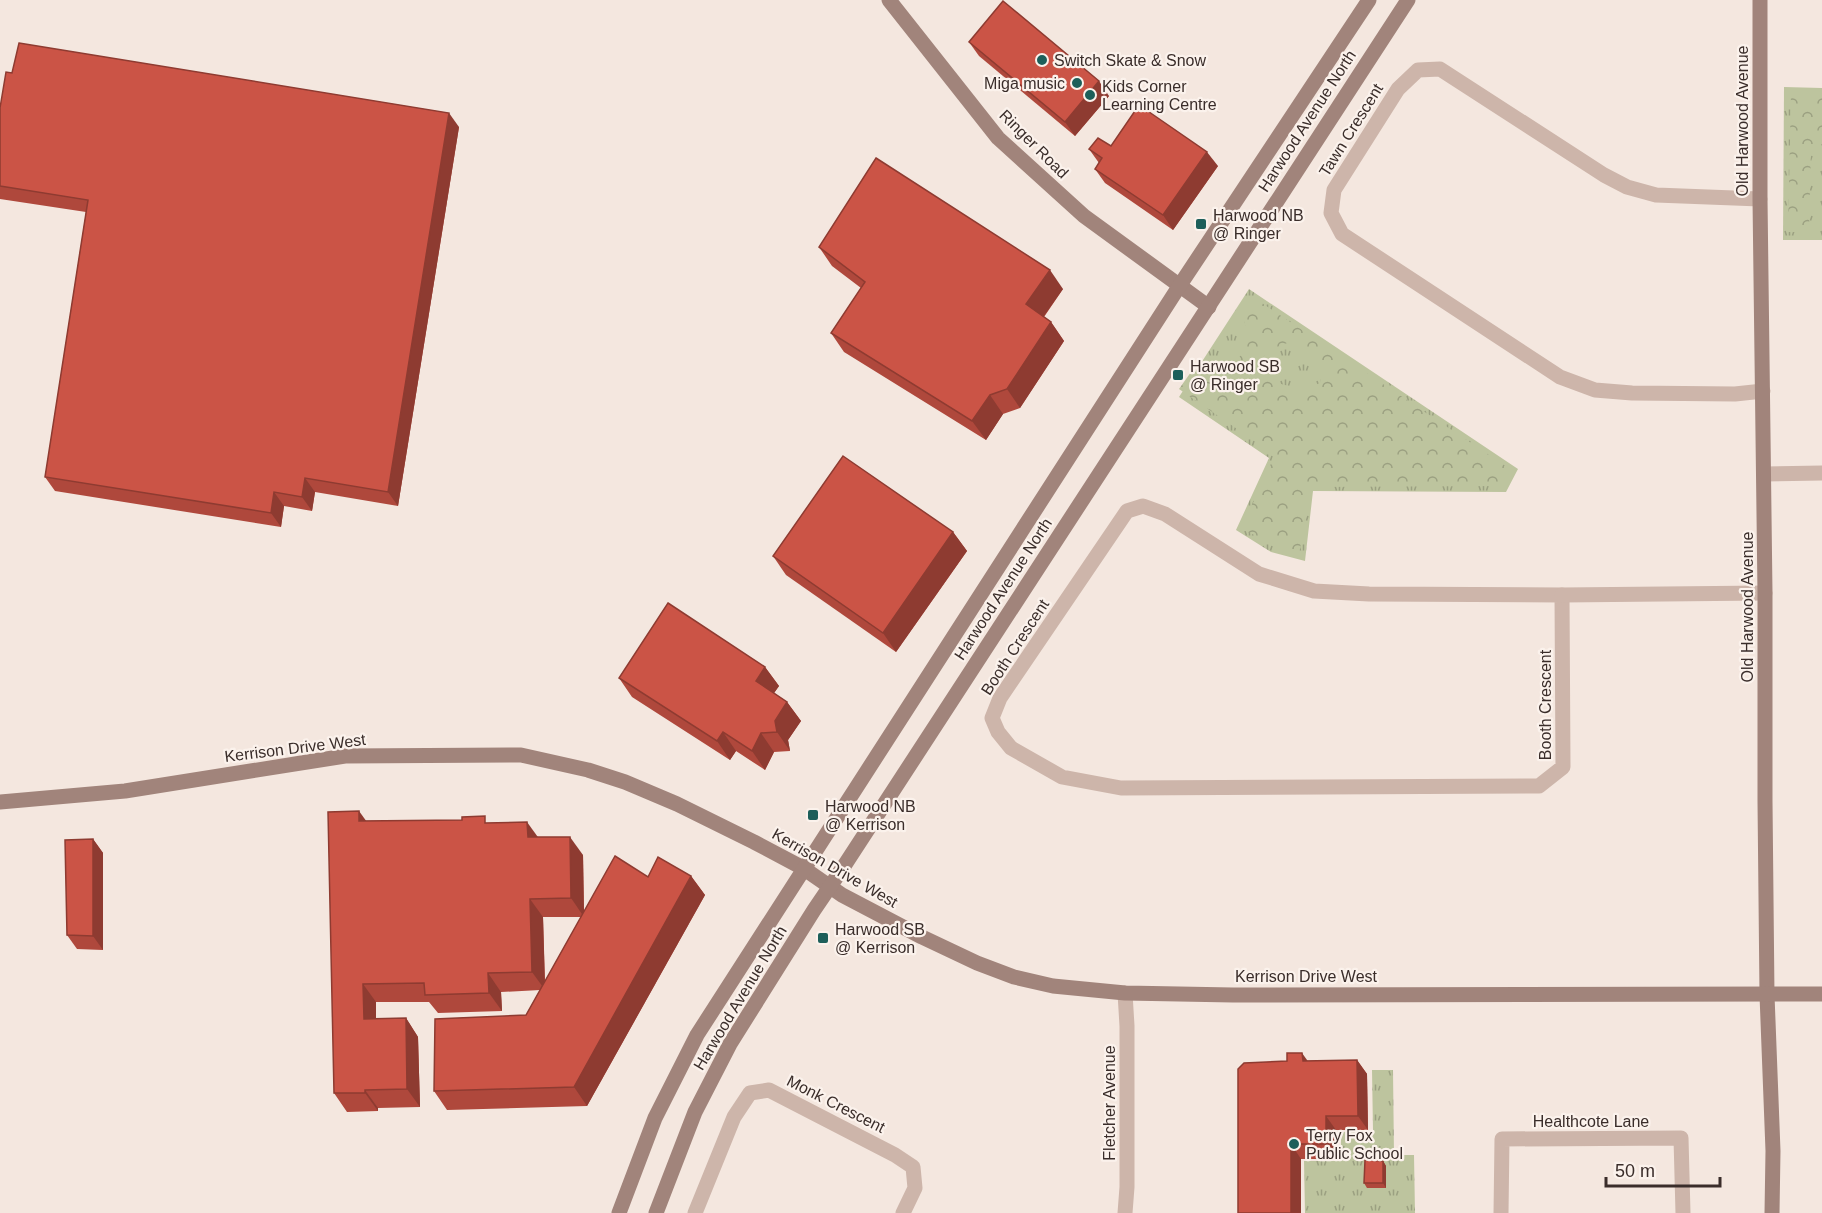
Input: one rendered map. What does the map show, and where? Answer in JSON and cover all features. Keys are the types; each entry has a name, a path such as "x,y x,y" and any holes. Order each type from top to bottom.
{"street":[{"name":"Ringer Road","path":"889,0 998,138 1084,216 1209,306"},
{"name":"Harwood Avenue North","path":"619,1213 655,1118 697,1035 1180,285 1369,0"},
{"name":"Harwood Avenue North","path":"656,1213 695,1112 730,1044 829,886 1408,0"},
{"name":"Old Harwood Avenue","path":"1760,0 1760,199 1766,593 1767,995 1773,1151 1772,1213"},
{"name":"Tawn Crescent","path":"1760,199 1656,195 1627,187 1604,175 1440,69 1418,70 1398,89 1334,190 1331,213 1342,234 1560,377 1595,390 1632,393 1762,392"},
{"path":"1764,474 1822,473"},
{"name":"Booth Crescent","path":"1562,595 1563,767 1539,786 1121,788 1062,777 1011,748 998,732 992,718 1000,698 1127,511 1143,506 1165,514 1259,574 1314,591 1369,594 1562,595 1766,593"},
{"name":"Kerrison Drive West","path":"0,802 125,790 345,756 521,755 588,770 625,782 696,814 803,868 829,886 922,937 977,963 1014,977 1053,986 1125,993 1822,994"},
{"name":"Fletcher Avenue","path":"1125,993 1127,1187 1125,1213"},
{"name":"Monk Crescent","path":"695,1213 734,1117 750,1093 769,1090 895,1155 913,1167 915,1188 903,1213"},
{"name":"Healthcote Lane","path":"1501,1213 1502,1139 1621,1138 1681,1138 1683,1213"}],"green space":[{"path":"1784,87 1822,88 1822,240 1783,240"},
{"path":"1791,93 1822,94 1822,144 1811,144 1809,232 1788,232"},
{"path":"1249,289 1518,469 1506,492 1313,491 1305,561 1271,552 1236,530 1269,458 1179,397"},
{"path":"1253,297 1513,471 1504,486 1310,487 1299,555 1241,529 1275,455 1179,389 1191,372 1203,377 1211,376 1222,372 1237,361 1242,354 1246,338 1246,329 1240,312","holes":["1291,342 1309,350 1324,366 1320,383 1302,390 1258,379 1246,386 1247,378 1255,364 1276,348"]},
{"path":"1372,1070 1393,1070 1394,1155 1414,1155 1415,1213 1305,1213 1304,1161 1341,1161 1341,1132 1373,1131"}],"building":[{"path":"1003,1 1099,81 1065,122 969,42"},
{"path":"19,43 449,113 388,492 305,478 302,497 274,492 271,513 45,477 88,200 0,186 0,108 6,72 12,73"},
{"path":"1139,105 1207,152 1163,215 1095,169 1102,158 1089,149 1098,138 1111,146"},
{"path":"876,158 1050,270 1026,304 1051,322 1007,389 990,395 972,421 831,333 865,282 819,247"},
{"path":"843,456 953,532 883,633 773,556"},
{"path":"668,603 765,667 756,681 787,702 775,721 777,732 761,733 752,751 723,732 717,741 619,678"},
{"path":"359,811 359,821 462,820 462,817 485,816 485,823 527,822 528,837 570,837 571,898 530,899 532,972 488,973 489,993 425,995 424,983 363,984 364,1019 406,1018 407,1089 334,1093 328,812"},
{"path":"93,839 93,936 67,935 65,840"},
{"path":"615,856 648,877 658,857 691,876 574,1087 434,1091 435,1019 526,1015"},
{"path":"1287,1053 1302,1053 1303,1061 1357,1060 1358,1116 1326,1116 1326,1144 1291,1144 1291,1213 1238,1213 1238,1069 1244,1063 1287,1061"},
{"path":"1365,1160 1383,1161 1383,1183 1364,1183"}],"place":[{"name":"Switch Skate & Snow","path":"1042,60"},
{"name":"Miga music","path":"1077,83"},
{"name":"Kids Corner Learning Centre","path":"1090,95"},
{"name":"Harwood NB @ Ringer","path":"1201,224"},
{"name":"Harwood SB @ Ringer","path":"1178,375"},
{"name":"Harwood NB @ Kerrison","path":"813,815"},
{"name":"Harwood SB @ Kerrison","path":"823,938"},
{"name":"Terry Fox Public School","path":"1294,1144"}]}
